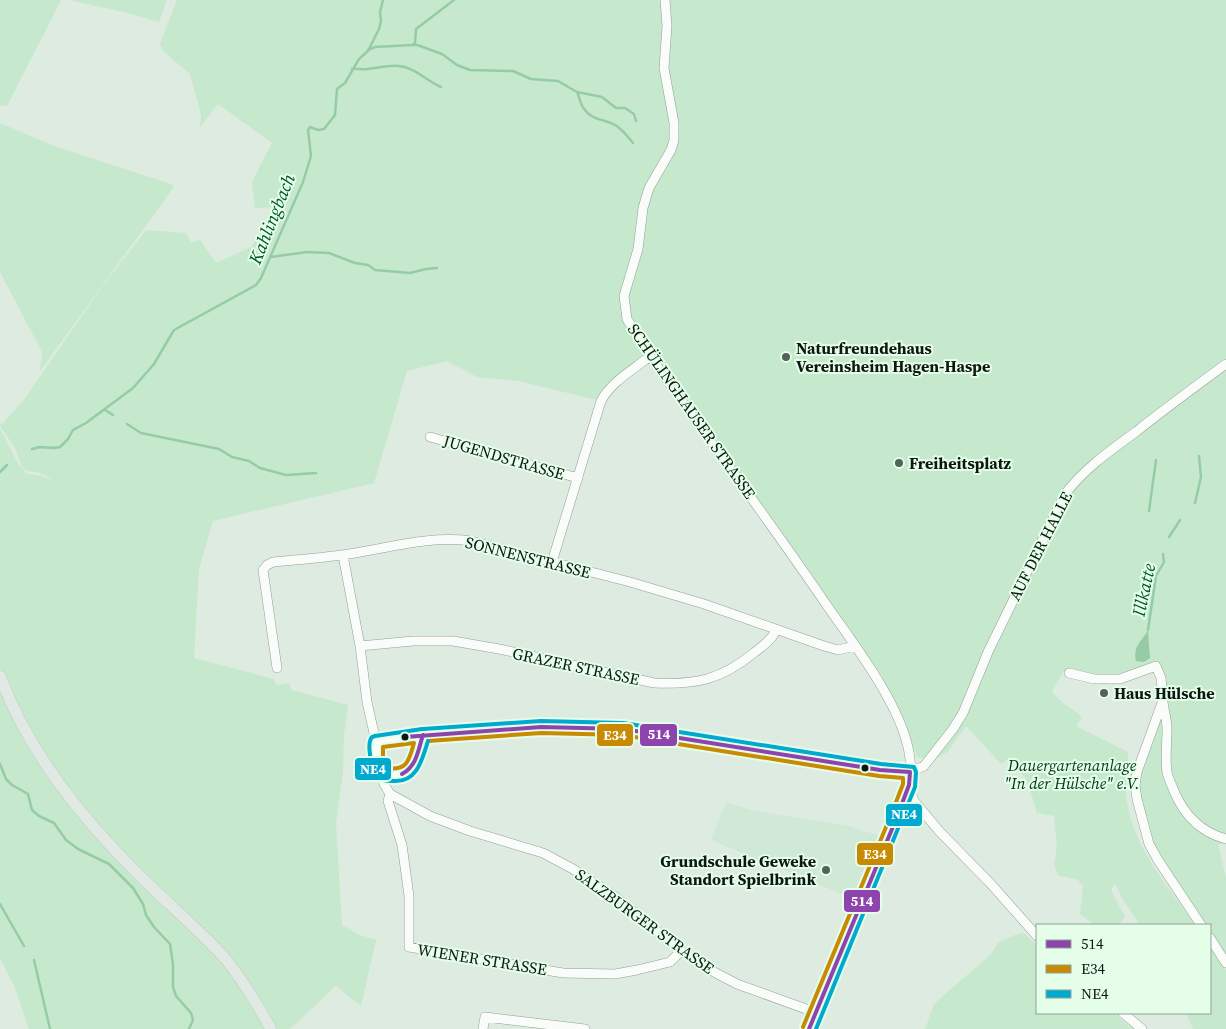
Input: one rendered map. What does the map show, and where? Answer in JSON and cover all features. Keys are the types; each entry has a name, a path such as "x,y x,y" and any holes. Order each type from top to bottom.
{"main road":[{"path":"0,676 25,731 55,780 92,826 224,958 252,997 271,1029"}],"street":[{"name":"SCHÜLINGHAUSER STRASSE","path":"665,0 667,26 664,68 674,123 674,140 671,150 649,188 643,208 638,249 624,296 628,319 650,356 773,528 881,686 901,726 910,758 908,785 897,817 809,1029"},
{"name":"JUGENDSTRASSE","path":"552,562 601,401 614,384 650,356"},
{"name":"AUF DER HALLE","path":"910,772 924,766 944,743 958,721 988,652 1065,494 1079,477 1099,459 1226,364"},
{"name":"JUGENDSTRASSE","path":"430,437 578,478"},
{"name":"SONNENSTRASSE","path":"277,668 264,567 273,562 343,555 396,545 450,540 470,540 630,582 704,604 776,631 838,650 855,646"},
{"name":"WIENER STRASSE","path":"343,555 360,646 367,702 376,742 377,761 384,784 390,794 388,801 402,844 409,896 409,947 563,973 586,974 615,974 670,962 681,951"},
{"name":"GRAZER STRASSE","path":"360,646 413,641 453,641 499,649 654,683 680,684 702,681 722,674 741,664 772,638 776,631"},
{"path":"1069,673 1094,679 1120,679 1156,666 1162,678 1167,727 1166,751 1168,774 1178,800 1195,824 1214,836 1226,839"},
{"path":"1163,698 1138,772 1135,785 1137,799 1149,844 1200,924"},
{"path":"376,742 423,735 541,727 623,729 880,770 910,772"},
{"path":"381,774 396,775 407,772 414,763 423,735"},
{"path":"908,785 914,801 940,832 990,883 1036,935"},
{"name":"SALZBURGER STRASSE","path":"390,794 430,816 470,831 543,853 617,898 681,951 714,972 737,984 817,1013"},
{"path":"1211,940 1226,963"},
{"path":"1124,1014 1142,1029"},
{"path":"483,1029 485,1017 585,1029"}],"shaded area":[{"path":"1148,630 1150,658 1144,662 1136,661 1135,656 1138,644"},
{"name":"Grundschule Geweke Standort Spielbrink","path":"726,802 754,811 849,826 882,837 856,900 711,840"}],"green space":[{"path":"0,0 61,0 7,106 0,105"},
{"path":"69,0 167,0 159,22"},
{"name":"Dauergartenanlage \"In der Hülsche\" e.V.","path":"177,0 1226,0 1226,843 1218,844 1226,878 1226,960 1211,936 1211,924 1203,924 1151,841 1136,784 1165,701 1162,672 1135,669 1114,675 1097,676 1064,670 1052,692 1059,700 1082,717 1076,726 1128,752 1126,790 1128,809 1134,828 1141,845 1161,878 1194,924 1139,924 1122,898 1115,883 1111,890 1125,917 1119,924 1094,924 1080,914 1083,886 1078,880 1058,875 1054,864 1057,846 1054,816 1037,813 1028,783 1011,757 1001,764 966,726 947,752 931,762 926,758 918,758 881,674 650,357 601,401 518,381 477,377 447,361 407,371 374,483 213,521 199,569 194,658 274,679 276,685 290,683 291,690 348,705 344,734 343,771 336,823 342,925 360,935 376,940 361,1006 336,986 290,1029 29,1029 14,985 0,959 0,429 24,471 28,474 52,479 37,472 27,471 22,467 15,448 0,424 23,401 101,288 146,230 186,233 191,243 200,240 216,263 251,247 278,207 255,208 252,182 272,143 218,104 200,127 201,114 190,74 163,51 160,44"},
{"path":"0,123 54,146 171,184 174,187 40,371 42,352 0,272"},
{"path":"1024,933 1036,944 1036,1014 1114,1014 1133,1029 925,1029 934,1004 991,954 998,943"},
{"path":"1211,948 1226,970 1226,1029 1193,1029 1186,1014 1211,1014"}],"waterway":[{"name":"Kahlingbach","path":"32,449 60,447 73,430 86,423 133,388 154,364 174,330 256,285 261,278 303,182 311,156 308,130 310,127 318,130 324,129 335,115 337,89 345,83 359,59 368,51 379,29 383,0"},
{"path":"368,50 375,47 412,45 415,43 416,29 454,0"},
{"path":"412,45 442,54 457,65 470,70 513,71 531,79 558,81 577,92 602,97 616,108 625,108 634,114 636,121"},
{"path":"352,69 391,66 405,67 441,87"},
{"path":"577,92 582,106 588,113 594,118 616,125 633,143"},
{"path":"271,257 307,252 329,253 355,263 368,265 375,270 410,273 437,268"},
{"path":"105,410 113,415"},
{"path":"127,424 141,433 219,449 232,457 249,461 260,468 286,475 316,473"},
{"path":"1195,503 1201,477 1199,456"},
{"path":"1149,511 1156,460"},
{"path":"0,472 7,465"},
{"path":"1169,537 1180,520"},
{"name":"Illkatte","path":"1148,630 1156,576 1164,562 1163,554"},
{"path":"0,764 6,779 12,785 28,794 32,810 39,816 54,823 66,840 78,849 109,864 133,888 143,904 146,915 170,944 173,964 173,987 176,996 191,1013 193,1020 189,1029"},
{"path":"0,904 24,946"},
{"path":"34,960 50,1029"}],"transit line":[{"name":"NE4","path":"423,729 541,721 623,723 881,764 914,767 916,772 915,787 816,1029"},
{"name":"514","path":"405,737 541,727 623,729 880,770 910,772"},
{"name":"NE4","path":"422,729 372,737 370,740 370,755 376,776 388,781 401,781 408,778 421,763 428,741"},
{"name":"E34","path":"428,741 541,733 622,735 879,776 903,778 903,784 891,815 803,1027"},
{"name":"514","path":"402,774 414,762 423,735"},
{"name":"E34","path":"414,743 408,760 403,766 393,769 386,768 383,760 383,747 414,743"},
{"name":"514","path":"809,1029 897,817 909,785 910,772"}],"place":[{"name":"Naturfreundehaus Vereinsheim Hagen-Haspe","path":"786,357"},
{"name":"Freiheitsplatz","path":"899,463"},
{"name":"Haus Hülsche","path":"1104,693"},
{"name":"Grundschule Geweke Standort Spielbrink","path":"826,870"}]}
